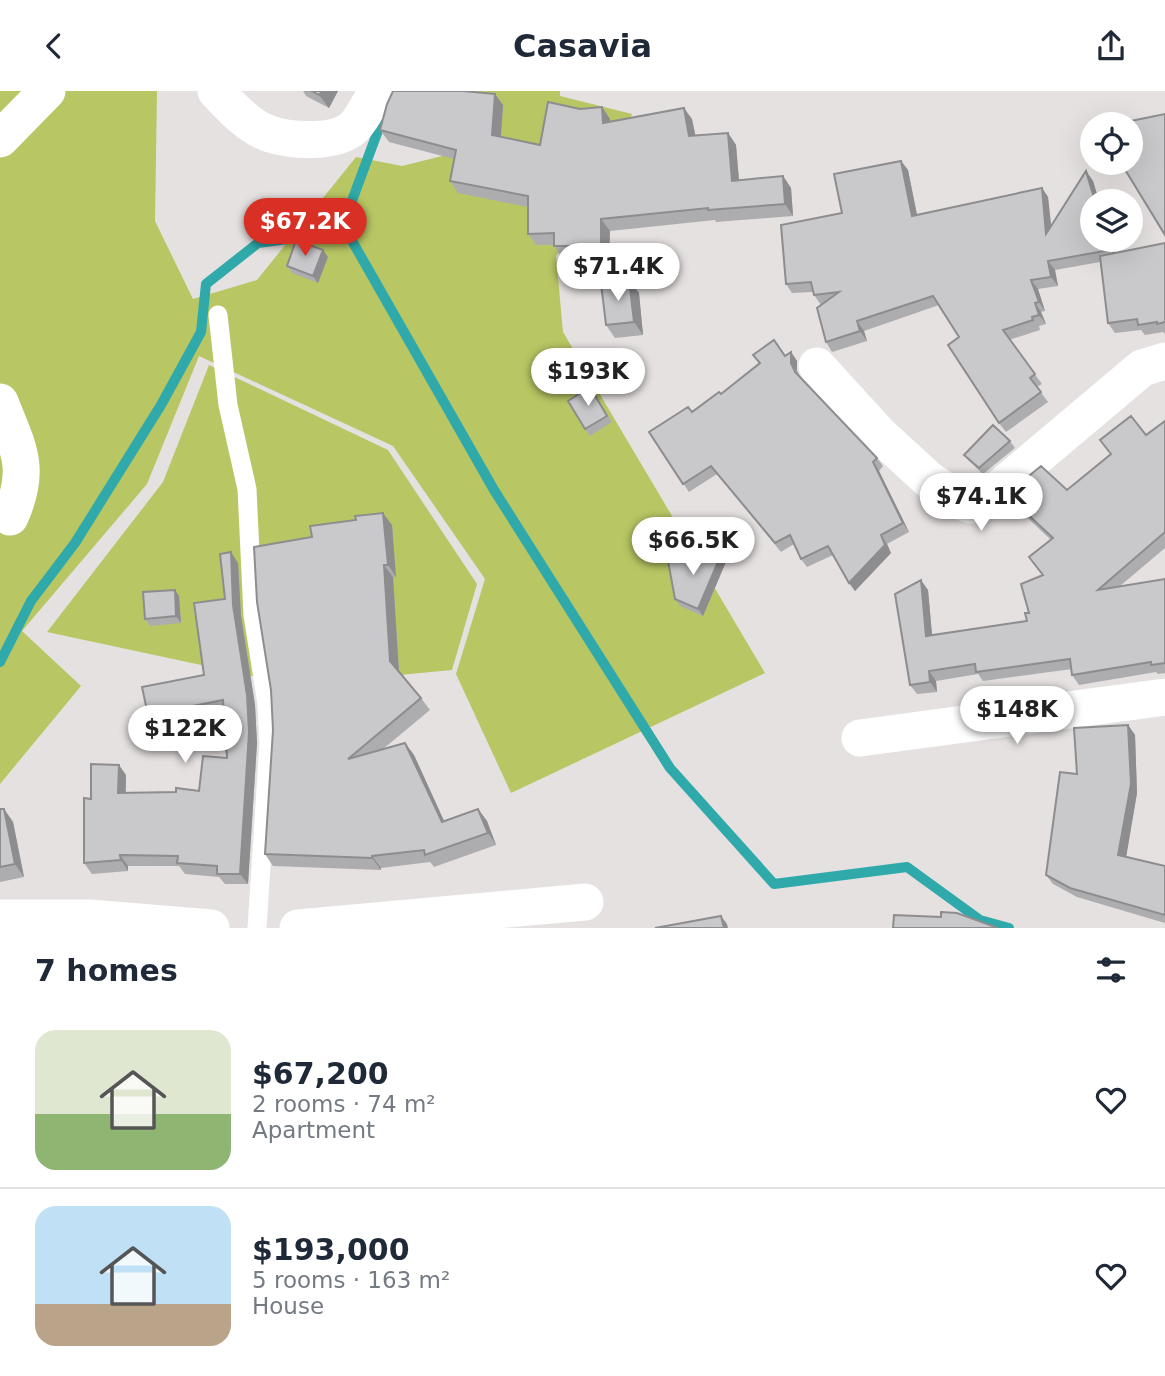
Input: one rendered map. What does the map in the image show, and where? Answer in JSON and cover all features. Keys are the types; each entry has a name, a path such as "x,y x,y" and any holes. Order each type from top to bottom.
{"street":[{"path":"0,139 47,91"},
{"path":"216,91 240,115 270,134 310,140 333,138 353,128 377,91"},
{"path":"817,366 880,435 928,479 960,501 971,505 982,503 1142,368 1165,361"},
{"path":"0,402 22,458 21,493 10,517"},
{"path":"860,738 1165,697"},
{"path":"298,928 585,902"},
{"path":"0,918 90,918 211,928"}],"lane":[{"path":"218,314 228,405 247,489 253,615 267,704 269,743 257,928"}],"green space":[{"path":"0,91 157,91 155,221 193,299 257,280 356,157 402,166 442,156 462,136 449,91 560,91 560,96 632,114 605,186 556,256 563,332 765,673 511,793 456,674 485,579 393,446 199,356 147,484 22,631 81,686 0,784"},
{"path":"209,365 388,450 477,584 452,670 294,685 47,632 163,482"}],"building":[{"path":"393,91 495,94 492,135 540,145 548,102 580,109 602,107 603,123 684,108 689,136 728,133 732,181 783,176 785,204 708,208 601,219 601,246 554,246 554,233 528,234 528,196 450,181 456,150 380,130"},
{"path":"1165,114 1165,235 1143,199 1143,189 1137,189 1128,175 1143,175 1143,118"},
{"path":"901,161 912,216 1042,188 1046,234 1083,175 1087,175 1091,189 1080,189 1080,252 1099,252 1048,261 1051,277 1031,280 1039,302 1035,303 1039,315 1032,317 1033,320 1003,330 1035,374 1030,378 1041,392 999,423 948,345 959,337 933,296 857,321 860,331 826,342 817,308 839,292 814,295 811,282 786,284 781,225 842,213 834,174"},
{"path":"296,240 323,250 313,276 287,266"},
{"path":"1165,243 1165,322 1138,325 1137,319 1108,323 1100,256 1120,252 1143,252 1143,247"},
{"path":"629,280 634,322 606,325 601,283"},
{"path":"774,340 785,356 791,352 791,363 795,372 877,458 873,462 903,523 881,535 885,545 849,583 828,546 801,559 790,535 775,543 711,466 683,484 649,432 688,407 692,412 719,392 721,394 760,363 753,355"},
{"path":"590,387 607,416 585,429 568,401"},
{"path":"1131,416 1146,435 1165,421 1165,532 1098,590 1165,579 1165,663 1151,665 1151,662 1072,675 1070,659 976,672 975,664 929,671 930,682 910,685 895,594 921,580 926,636 1027,621 1025,613 1029,613 1021,584 1043,575 1029,557 1053,538 1008,496 1008,493 1041,466 1067,490 1111,454 1100,440"},
{"path":"993,425 1010,441 979,468 964,455"},
{"path":"383,513 388,565 384,565 390,661 421,698 348,759 405,743 442,822 478,809 488,833 425,855 424,850 372,858 265,854 273,730 271,690 257,602 254,547 312,537 310,526 356,520 355,516"},
{"path":"723,550 698,609 675,599 668,561"},
{"path":"231,552 233,605 247,695 249,732 240,874 217,874 217,866 177,863 178,856 120,855 121,860 84,863 84,798 91,799 91,764 119,765 118,793 176,792 176,788 199,791 203,756 227,758 223,700 148,715 142,687 204,675 194,603 225,599 220,554"},
{"path":"175,590 176,616 145,619 143,592"},
{"path":"1128,725 1131,784 1118,855 1165,866 1165,915 1070,888 1046,875 1060,772 1077,774 1074,728"},
{"path":"0,809 4,809 15,864 0,867"},
{"path":"941,912 957,913 998,928 893,928 894,915 941,917"},
{"path":"721,916 724,928 655,928"}],"waterway":[{"path":"386,109 343,225 494,490 670,768 774,884 907,867 980,920 1009,928"},
{"path":"0,662 31,601 75,543 161,405 201,332 206,284 258,243 310,236 343,225"}]}
